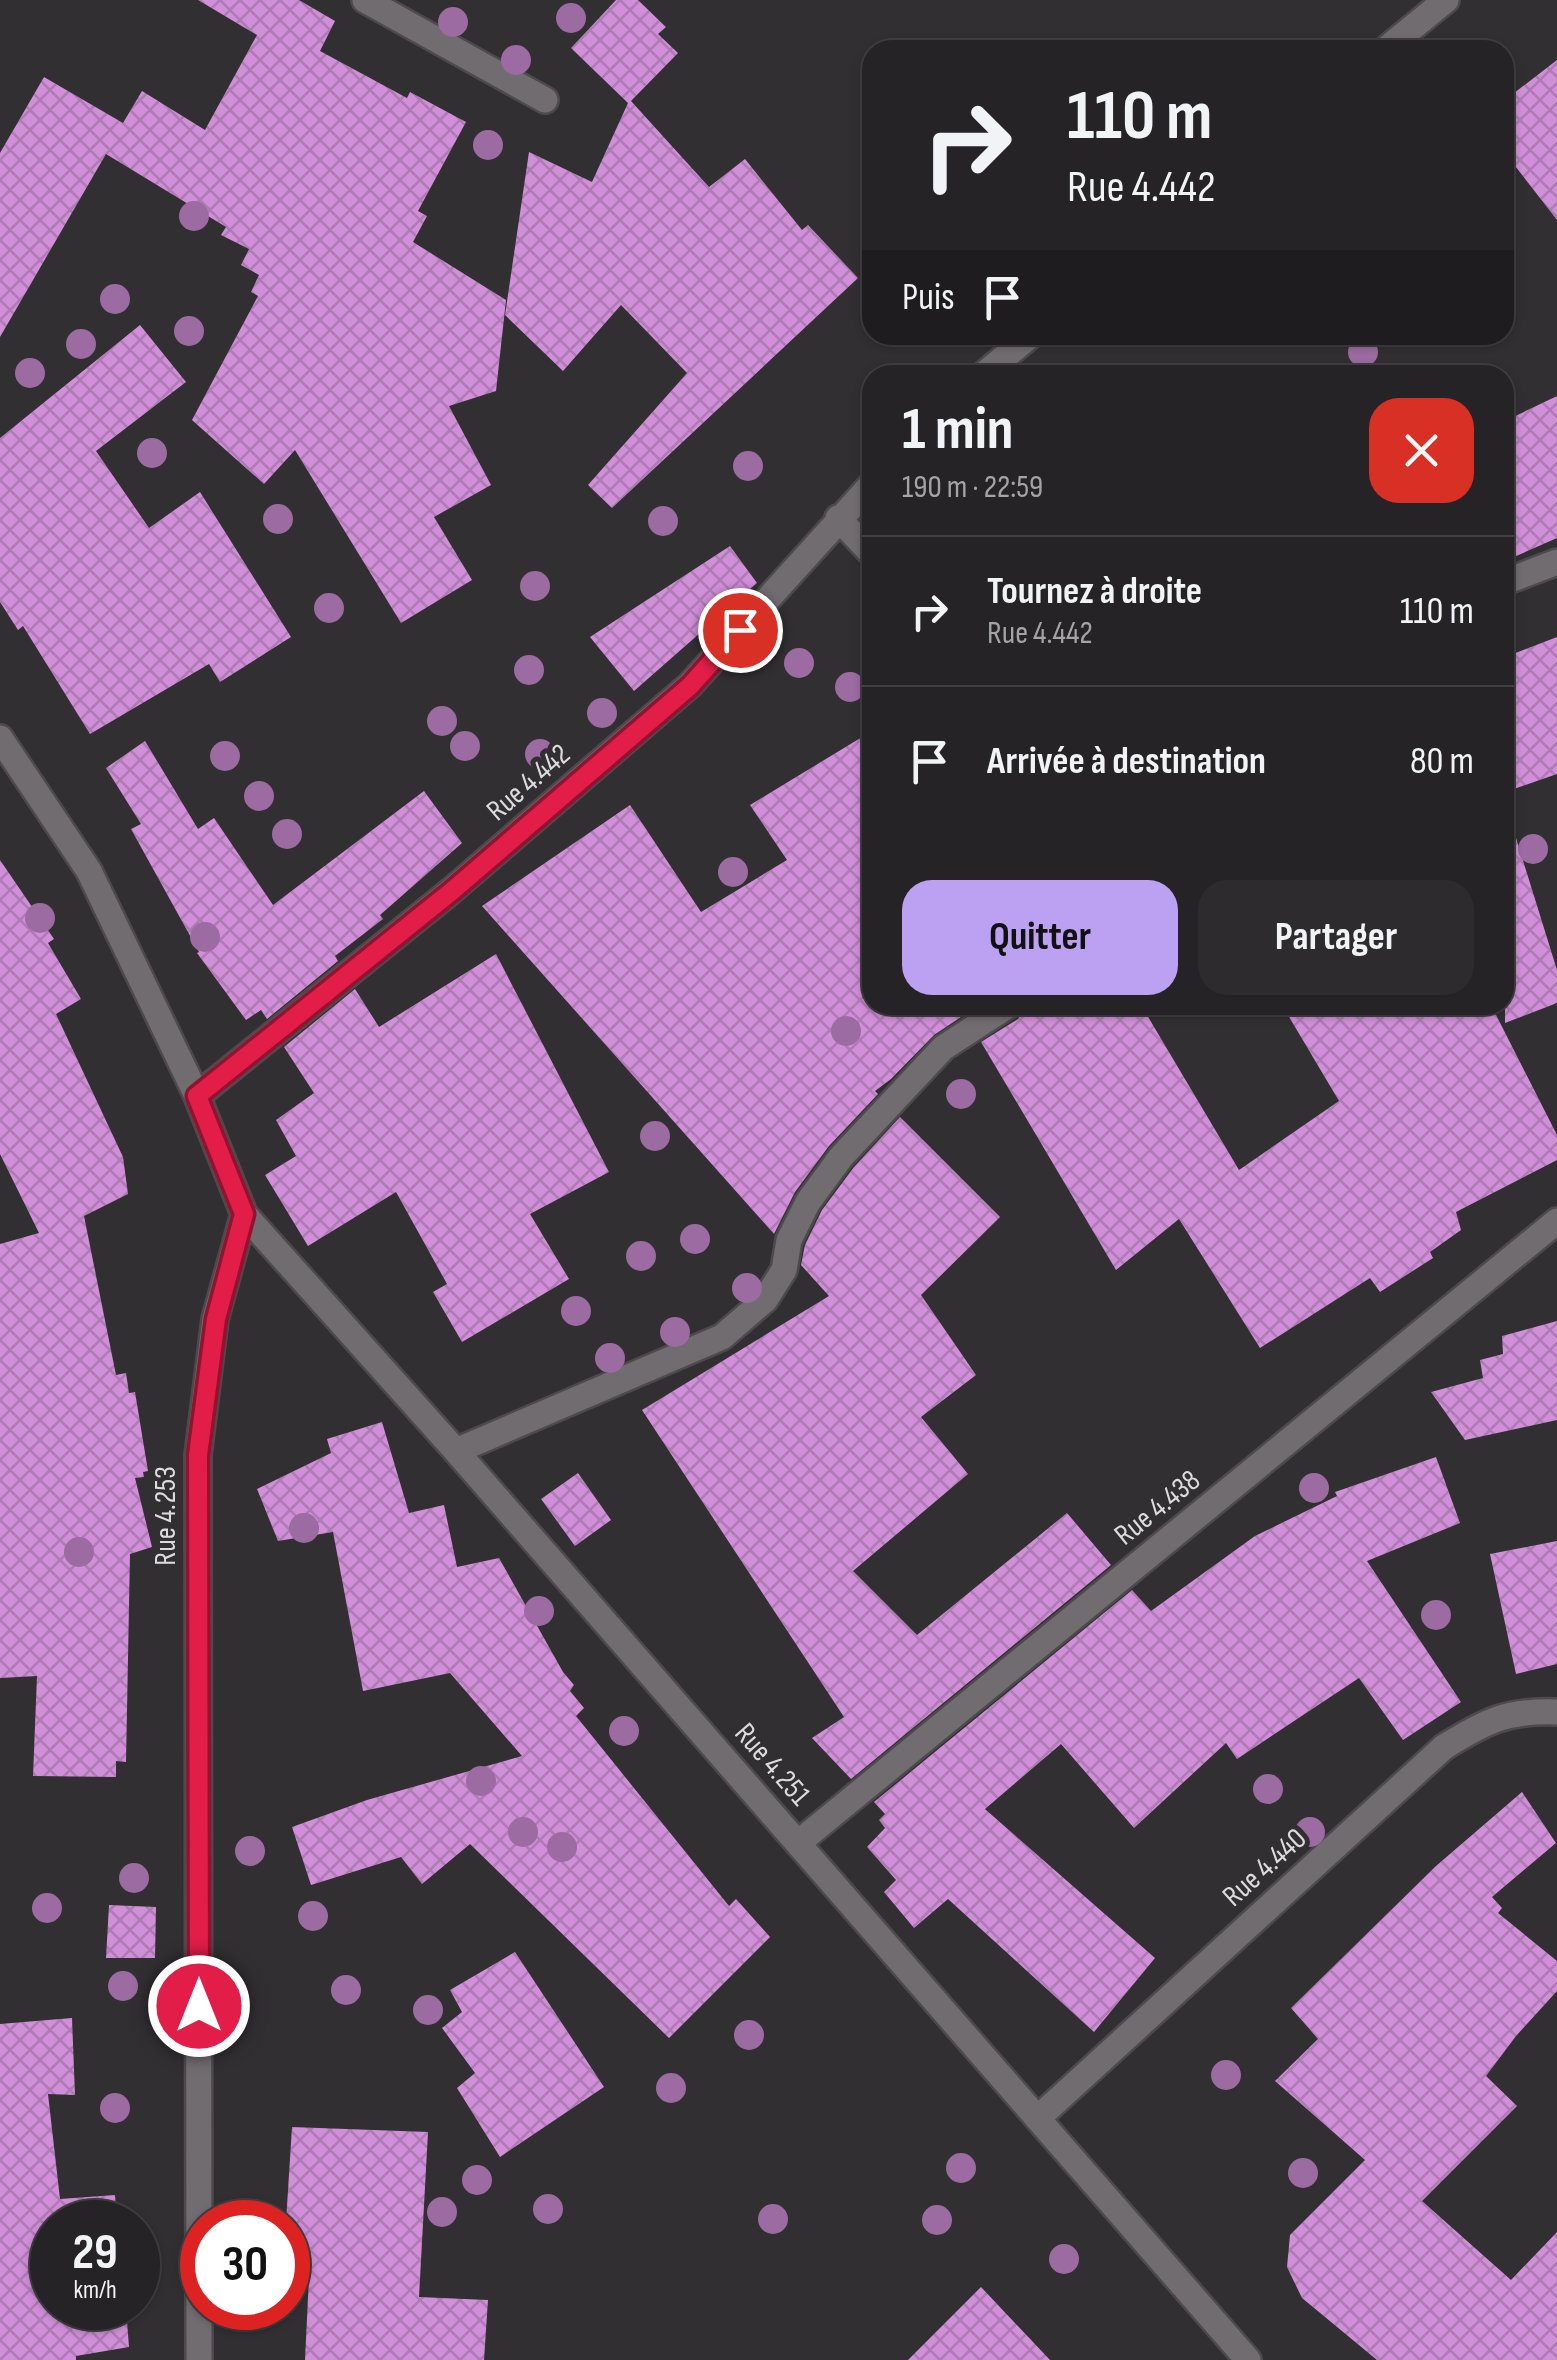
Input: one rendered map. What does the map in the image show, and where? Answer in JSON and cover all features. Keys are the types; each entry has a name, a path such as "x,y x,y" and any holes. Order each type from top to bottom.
{"street":[{"path":"366,0 544,100"},
{"path":"1397,40 1446,0"},
{"path":"995,365 1019,345"},
{"name":"Rue 4.442","path":"197,1096 452,891 690,686 862,494"},
{"path":"838,518 862,543"},
{"path":"1514,579 1557,562"},
{"path":"0,738 88,871 197,1096 244,1214"},
{"path":"456,1451 722,1337 765,1300 784,1270 788,1240 808,1202 840,1157 943,1048 994,1015"},
{"name":"Rue 4.251","path":"244,1214 456,1451 1248,2360"},
{"name":"Rue 4.253","path":"199,2360 198,1455 216,1319 244,1214"},
{"name":"Rue 4.438","path":"798,1842 1557,1221"},
{"name":"Rue 4.440","path":"1038,2118 1444,1747 1479,1725 1521,1710 1557,1712"}],"building":[{"path":"198,0 299,0 335,21 320,51 407,98 410,92 466,122 418,211 427,216 413,242 506,300 496,391 449,406 491,485 434,517 472,580 401,623 295,450 264,484 192,420 258,296 251,292 259,275 241,265 249,249 221,235 226,227 106,154 0,337 0,153 44,77 123,123 142,91 205,130 257,35"},
{"path":"616,0 638,0 666,27 658,34 678,53 631,101 709,187 745,159 802,230 808,225 858,278 612,508 588,485 687,373 621,305 563,371 505,315 529,152 592,182 628,103 571,48"},
{"path":"1557,60 1557,220 1514,165 1514,93"},
{"path":"140,325 186,382 96,451 149,528 200,492 291,637 220,682 209,664 90,734 23,626 18,630 0,602 0,438"},
{"path":"1557,396 1557,538 1514,557 1514,417"},
{"path":"730,546 757,583 634,691 590,637"},
{"path":"1557,637 1557,774 1514,789 1514,654"},
{"path":"862,737 862,1015 964,1015 934,1035 875,1091 878,1094 829,1146 795,1192 774,1234 482,906 630,805 701,912 787,860 750,805"},
{"path":"145,741 198,829 214,818 273,905 424,791 462,843 380,915 383,919 335,956 338,961 267,1019 261,1010 246,1020 197,953 131,829 141,824 106,768"},
{"path":"1514,838 1557,970 1557,1003 1505,1023 1505,1015 1514,1015"},
{"path":"0,860 54,939 48,943 81,999 56,1014 123,1157 128,1194 84,1216 116,1375 126,1373 129,1393 135,1392 148,1471 143,1472 144,1477 135,1478 152,1547 130,1554 126,1762 116,1761 116,1777 33,1776 37,1676 0,1678 0,1244 39,1233 0,1154"},
{"path":"496,954 609,1172 530,1214 569,1279 462,1342 433,1292 447,1284 396,1192 308,1246 265,1175 296,1156 276,1120 314,1093 284,1047 355,989 379,1027"},
{"path":"1020,1015 1147,1015 1239,1170 1339,1101 1288,1015 1496,1015 1557,1135 1557,1160 1456,1212 1461,1230 1430,1252 1433,1258 1380,1292 1370,1278 1260,1348 1179,1219 1116,1270 981,1042"},
{"path":"900,1117 1000,1217 921,1295 976,1375 921,1417 968,1474 853,1571 917,1635 1067,1513 1111,1565 851,1779 812,1738 844,1717 642,1410 829,1296 801,1265 805,1245 822,1210 854,1167"},
{"path":"1557,1321 1557,1420 1465,1440 1431,1392 1483,1378 1480,1360 1503,1354 1502,1336"},
{"path":"382,1422 409,1513 444,1505 457,1567 499,1558 574,1685 570,1691 584,1708 576,1716 729,1906 736,1899 770,1937 669,2038 470,1844 422,1884 401,1857 311,1885 292,1827 367,1800 522,1756 450,1673 363,1691 333,1532 278,1541 257,1489 331,1453 327,1439"},
{"path":"1436,1457 1460,1523 1367,1561 1461,1702 1403,1740 1359,1678 1237,1759 1226,1743 1134,1828 1061,1744 985,1809 1155,1958 1094,2032 948,1899 914,1928 884,1892 896,1880 867,1847 885,1828 879,1820 885,1814 874,1802 1132,1590 1151,1611 1255,1536 1337,1496 1335,1492"},
{"path":"578,1473 611,1520 575,1546 541,1499"},
{"path":"1557,1541 1557,1664 1516,1674 1490,1554"},
{"path":"1522,1792 1556,1843 1492,1897 1502,1908 1498,1913 1557,1961 1557,1991 1486,2076 1517,2106 1422,2201 1511,2280 1557,2232 1557,2360 1377,2360 1302,2298 1287,2267 1290,2235 1365,2160 1275,2081 1318,2039 1291,2008 1436,1866"},
{"path":"109,1905 156,1907 155,1958 106,1958"},
{"path":"515,1952 604,2087 500,2157 457,2088 475,2073 442,2028 462,2012 450,1990"},
{"path":"72,2018 75,2095 48,2094 60,2199 115,2195 115,2200 30,2200 30,2330 128,2330 129,2347 76,2356 76,2360 0,2360 0,2024"},
{"path":"292,2127 428,2132 419,2297 488,2300 484,2360 305,2360 306,2330 310,2330 310,2200 287,2200"},
{"path":"981,2287 1050,2360 908,2360"}],"route":[{"path":"199,2006 198,1455 216,1319 244,1214 197,1096 452,891 690,686 740,630"}]}
